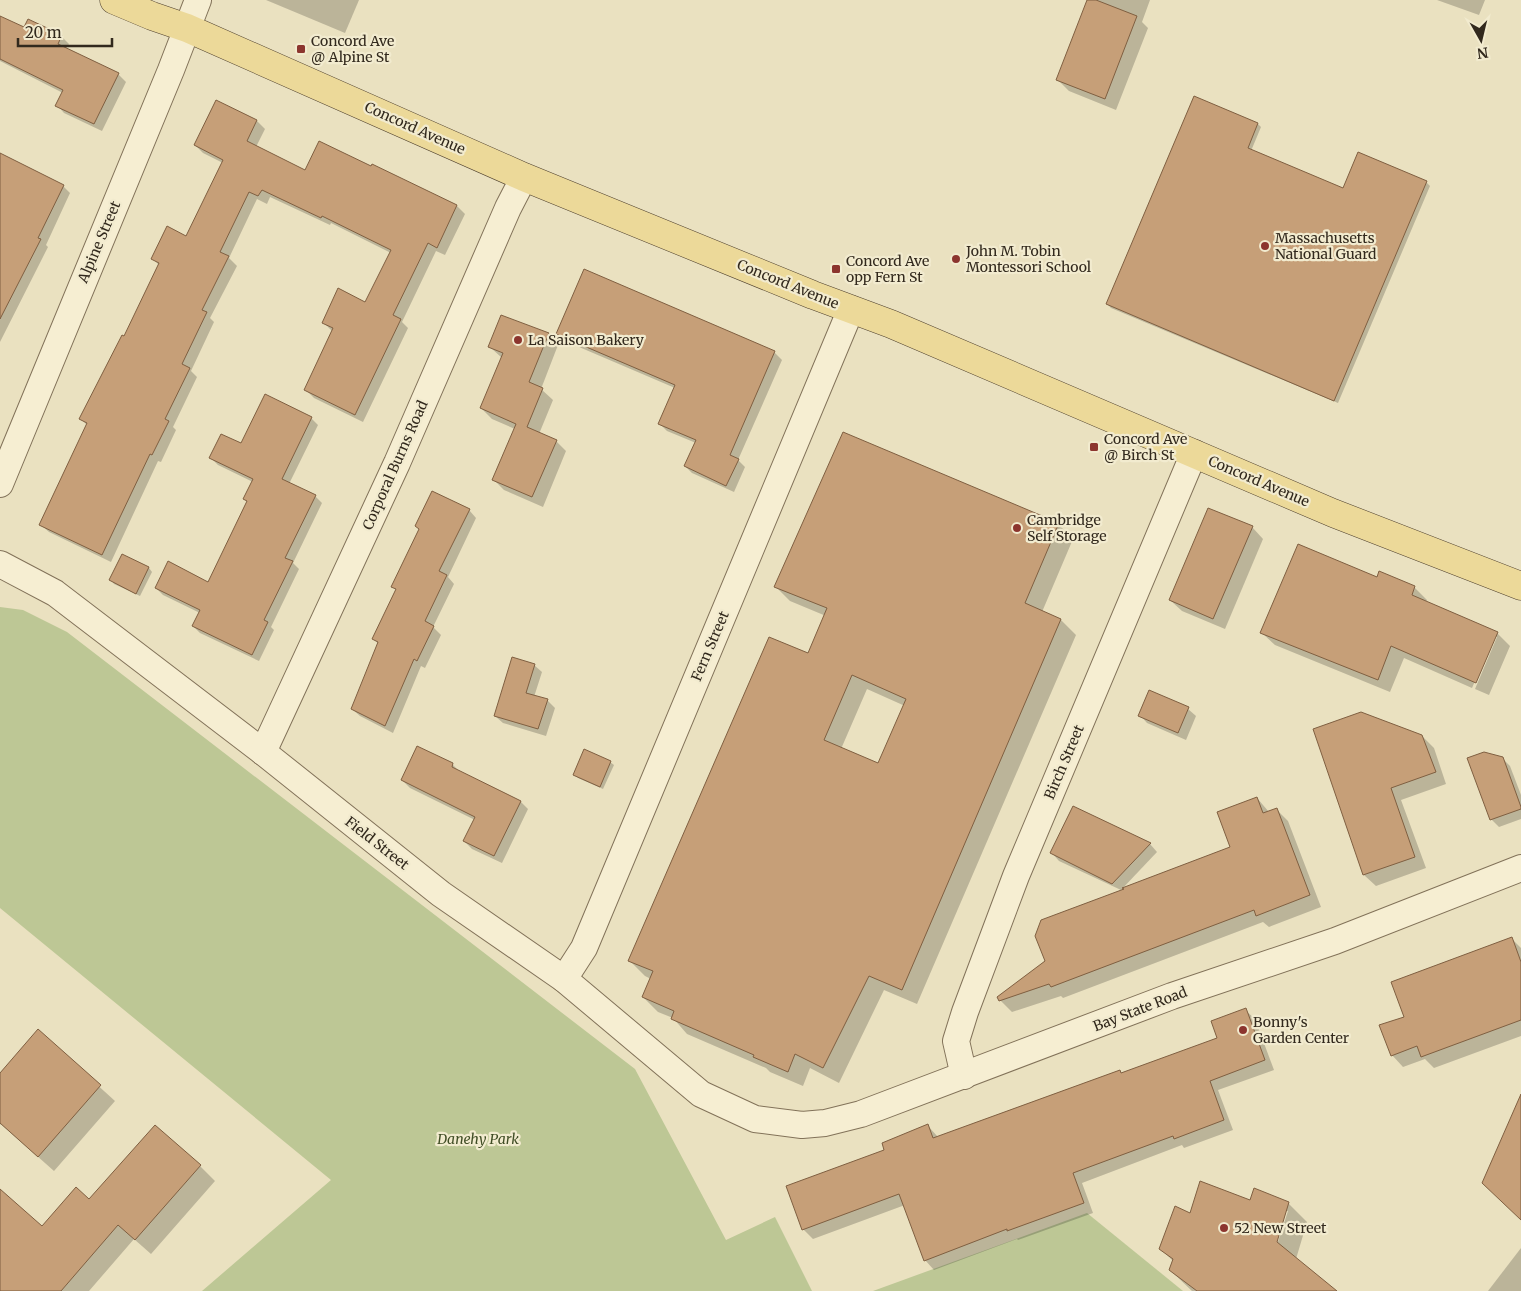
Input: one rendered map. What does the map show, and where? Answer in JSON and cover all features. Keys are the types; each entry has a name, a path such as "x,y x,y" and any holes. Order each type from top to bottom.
{"main road":[{"name":"Concord Avenue","path":"114,0 187,28 524,177 813,296 891,324 1333,513 1521,586"},
{"name":"Concord Avenue","path":"1465,565 1521,566"}],"street":[{"name":"Alpine Street","path":"0,484 198,0"},
{"name":"Corporal Burns Road","path":"263,752 397,463 508,208 524,177"},
{"name":"Fern Street","path":"564,979 584,948 851,309"},
{"name":"Birch Street","path":"964,1076 956,1041 965,1012 1016,876 1194,453"},
{"name":"Field Street","path":"0,564 55,593 263,752 441,894 564,979 701,1094 755,1119"},
{"name":"Bay State Road","path":"755,1119 802,1125 825,1123 861,1114 1172,996 1335,941 1521,868"}],"green space":[{"name":"Danehy Park","path":"0,607 23,610 67,632 635,1069 726,1240 775,1217 812,1291 202,1291 331,1180 0,908"},
{"path":"1087,1213 1183,1291 873,1291"}],"building":[{"path":"1087,0 1096,0 1137,16 1105,99 1056,80"},
{"path":"0,16 24,27 28,19 62,35 58,44 119,73 94,124 55,106 63,90 0,59"},
{"name":"Massachusetts National Guard","path":"1194,96 1258,123 1248,148 1343,188 1358,152 1427,181 1334,401 1106,304"},
{"path":"216,100 257,120 247,141 305,170 319,141 457,205 437,248 428,243 393,315 401,319 355,415 304,390 333,328 322,323 338,288 365,302 391,250 322,216 321,218 262,190 258,196 249,192 220,252 229,256 202,310 207,312 182,364 190,368 165,419 169,421 152,455 150,454 102,555 39,525 87,423 79,419 122,335 124,336 159,263 151,259 167,226 186,236 223,160 194,145"},
{"path":"0,153 64,185 38,238 41,239 0,319"},
{"path":"584,269 775,351 730,455 739,459 726,486 684,466 696,440 658,424 675,385 556,334"},
{"path":"501,315 549,333 529,382 543,388 527,427 557,440 532,497 492,480 516,424 480,408 503,353 488,347"},
{"path":"265,394 312,417 282,479 316,495 285,558 293,561 264,620 268,622 252,655 192,626 200,610 155,588 168,561 208,582 247,501 243,499 253,479 209,458 221,434 241,443"},
{"path":"843,432 1059,523 1025,603 1061,619 902,990 869,976 823,1068 795,1054 788,1072 671,1019 674,1011 642,997 653,971 628,961 769,637 808,653 827,608 774,587","holes":["852,675 906,699 878,763 824,740"]},
{"path":"432,491 470,509 439,571 447,575 425,621 434,626 417,661 414,659 385,726 351,709 378,642 372,639 396,589 391,587 419,529 415,526"},
{"path":"1208,508 1253,526 1213,619 1169,600"},
{"path":"1298,544 1377,577 1379,571 1415,586 1412,595 1498,632 1476,683 1391,646 1378,680 1260,633"},
{"path":"122,554 149,567 136,594 109,580"},
{"path":"512,657 535,664 526,693 548,699 538,729 494,716"},
{"path":"1149,690 1189,707 1178,733 1138,716"},
{"path":"1361,712 1422,735 1436,772 1391,788 1415,857 1363,875 1313,729"},
{"path":"417,746 453,763 452,767 521,801 494,856 463,841 475,817 401,780"},
{"path":"584,749 611,761 600,787 573,775"},
{"path":"1484,752 1503,757 1521,807 1521,809 1490,820 1467,758"},
{"path":"1257,797 1263,813 1277,808 1310,895 1256,916 1254,910 1051,987 1049,984 999,1001 997,997 1045,961 1035,936 1041,920 1230,847 1217,812"},
{"path":"1073,806 1151,843 1112,884 1050,853"},
{"path":"1512,937 1521,962 1521,1020 1421,1057 1417,1046 1391,1056 1379,1025 1404,1017 1391,982"},
{"path":"1246,1008 1265,1060 1210,1081 1224,1120 1174,1139 1173,1136 1073,1173 1084,1203 1007,1231 1007,1229 924,1261 899,1194 802,1230 786,1186 884,1150 882,1143 928,1124 933,1138 1120,1070 1121,1073 1217,1038 1211,1021"},
{"path":"38,1029 101,1085 38,1157 0,1123 0,1073"},
{"path":"1521,1094 1521,1220 1482,1183"},
{"path":"155,1125 201,1165 135,1240 118,1225 61,1291 0,1291 0,1189 42,1226 76,1187 89,1199"},
{"name":"52 New Street","path":"1200,1181 1250,1200 1254,1188 1289,1202 1277,1242 1337,1291 1197,1291 1169,1270 1173,1259 1159,1249 1175,1206 1190,1213"}],"place":[{"name":"Concord Ave @ Alpine St","path":"301,49"},
{"name":"Massachusetts National Guard","path":"1265,246"},
{"name":"John M. Tobin Montessori School","path":"956,259"},
{"name":"Concord Ave opp Fern St","path":"836,269"},
{"name":"La Saison Bakery","path":"518,340"},
{"name":"Concord Ave @ Birch St","path":"1094,447"},
{"name":"Cambridge Self Storage","path":"1017,528"},
{"name":"Bonny's Garden Center","path":"1243,1030"},
{"name":"52 New Street","path":"1224,1228"}]}
